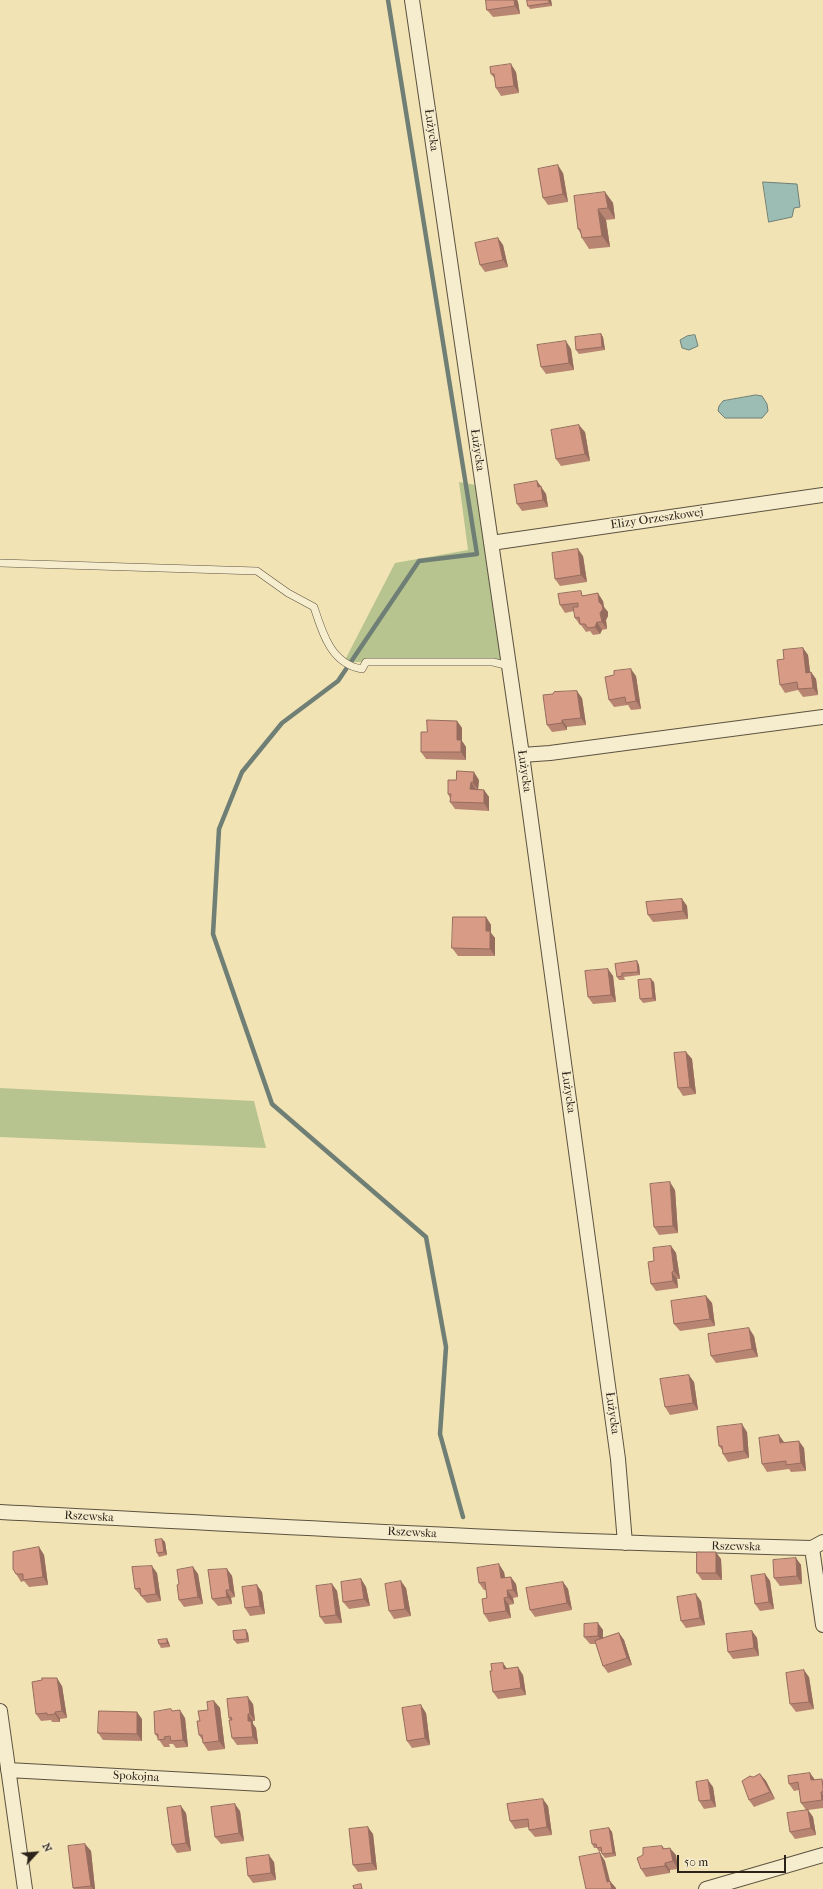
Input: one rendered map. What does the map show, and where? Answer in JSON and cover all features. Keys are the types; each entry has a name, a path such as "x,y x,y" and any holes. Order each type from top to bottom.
{"street":[{"name":"Łużycka","path":"412,0 522,755 618,1459 625,1543"},
{"name":"Elizy Orzeszkowej","path":"491,543 823,495"},
{"path":"522,755 550,753 823,717"},
{"name":"Rszewska","path":"0,1512 625,1543 818,1545"},
{"path":"818,1545 823,1625"},
{"path":"0,1710 25,1889"},
{"name":"Spokojna","path":"8,1770 263,1784"},
{"path":"706,1889 823,1855"}],"lane":[{"path":"0,563 257,571 288,593 314,607 324,637 332,650 353,667 362,669 366,662 493,662 509,666"}],"green space":[{"path":"459,482 476,485 502,662 344,662 395,563 468,550"},
{"path":"0,1088 254,1101 266,1148 0,1137"}],"water":[{"path":"763,182 797,184 800,207 794,208 792,217 769,222"},
{"path":"695,335 698,346 689,350 682,348 680,340 687,336"},
{"path":"756,395 762,396 767,404 768,411 762,418 725,418 718,411 719,406 723,401"}],"building":[{"path":"486,0 514,0 515,6 487,10"},
{"path":"527,0 549,0 549,3 528,6"},
{"path":"511,64 514,86 496,88 494,74 491,74 490,67"},
{"path":"558,165 563,194 543,198 538,169"},
{"path":"605,192 608,208 598,209 602,236 582,238 580,229 578,229 574,196"},
{"path":"498,238 503,260 480,265 475,243"},
{"path":"601,334 602,347 576,350 575,337"},
{"path":"566,341 569,363 541,367 537,345"},
{"path":"579,425 585,454 556,459 551,430"},
{"path":"537,481 538,487 541,486 543,500 517,504 514,485"},
{"path":"578,549 581,575 555,579 552,553"},
{"path":"581,591 582,596 598,593 599,602 603,609 600,613 602,622 597,622 595,627 588,628 585,624 580,624 579,617 575,618 573,607 578,607 578,603 560,605 558,594"},
{"path":"803,648 806,673 811,672 813,688 798,689 797,682 780,685 777,660 784,659 783,650"},
{"path":"631,669 636,701 626,703 625,697 609,700 605,677 614,675 614,671"},
{"path":"577,691 581,718 562,720 562,723 547,725 543,695 553,694 554,692"},
{"path":"427,720 457,721 457,740 461,740 461,752 421,752 421,732 427,732"},
{"path":"457,771 474,772 473,783 471,782 470,789 484,790 484,803 450,802 451,794 448,794 448,780 456,780"},
{"path":"682,899 683,911 648,915 646,902"},
{"path":"453,917 486,917 486,931 490,931 490,949 452,948"},
{"path":"637,961 638,972 622,973 622,976 617,977 615,964"},
{"path":"608,969 611,995 588,997 585,971"},
{"path":"651,979 653,998 640,999 638,980"},
{"path":"686,1052 690,1087 678,1088 674,1053"},
{"path":"670,1182 673,1226 654,1227 650,1184"},
{"path":"671,1246 674,1271 672,1272 673,1281 651,1284 648,1262 654,1261 653,1248"},
{"path":"706,1296 710,1319 674,1324 671,1301"},
{"path":"749,1328 752,1349 711,1356 708,1334"},
{"path":"689,1375 693,1403 665,1407 660,1379"},
{"path":"742,1424 744,1451 723,1454 722,1446 719,1446 717,1427"},
{"path":"779,1435 780,1443 799,1441 801,1463 786,1465 786,1461 762,1464 759,1438"},
{"path":"162,1539 164,1552 157,1553 155,1540"},
{"path":"39,1547 43,1577 23,1580 23,1574 16,1574 13,1569 13,1552"},
{"path":"697,1552 716,1552 716,1573 697,1573"},
{"path":"796,1558 797,1576 774,1578 773,1560"},
{"path":"499,1564 501,1578 511,1577 513,1590 507,1590 508,1597 504,1598 506,1611 484,1614 482,1599 487,1598 485,1582 479,1583 477,1568"},
{"path":"152,1566 156,1594 141,1596 140,1588 135,1589 132,1567"},
{"path":"193,1567 198,1597 179,1600 177,1570"},
{"path":"227,1569 230,1590 226,1590 227,1597 212,1599 208,1570"},
{"path":"765,1574 769,1602 755,1604 751,1576"},
{"path":"361,1579 364,1599 343,1602 341,1582"},
{"path":"401,1581 405,1609 389,1611 385,1584"},
{"path":"563,1582 567,1603 530,1610 526,1588"},
{"path":"332,1584 336,1615 320,1617 316,1586"},
{"path":"257,1585 260,1606 245,1608 242,1587"},
{"path":"696,1594 700,1618 681,1621 677,1597"},
{"path":"598,1623 598,1636 584,1637 584,1624"},
{"path":"246,1630 247,1639 234,1640 233,1631"},
{"path":"752,1631 754,1648 728,1652 726,1634"},
{"path":"619,1633 627,1658 603,1666 595,1641"},
{"path":"167,1639 167,1643 159,1644 158,1640"},
{"path":"503,1663 504,1669 518,1667 521,1688 493,1692 490,1671 492,1671 491,1664"},
{"path":"804,1670 809,1702 790,1704 786,1673"},
{"path":"42,1678 57,1678 62,1711 47,1715 47,1713 36,1714 32,1682 42,1680"},
{"path":"248,1697 250,1714 248,1714 248,1721 251,1721 253,1737 232,1738 229,1720 232,1720 231,1717 229,1718 227,1699"},
{"path":"214,1701 219,1741 203,1743 202,1735 199,1735 197,1721 200,1721 198,1711 208,1710 207,1702"},
{"path":"421,1705 425,1738 407,1741 402,1708"},
{"path":"171,1709 172,1711 180,1710 183,1740 171,1741 170,1736 164,1737 165,1739 158,1740 158,1734 155,1734 154,1712"},
{"path":"99,1711 137,1712 137,1734 98,1733"},
{"path":"810,1773 811,1780 822,1779 822,1800 801,1803 798,1782 789,1784 788,1776"},
{"path":"760,1774 770,1792 749,1800 742,1781 750,1776 753,1777"},
{"path":"708,1780 711,1800 699,1801 696,1782"},
{"path":"543,1799 547,1827 529,1830 528,1819 510,1821 507,1804"},
{"path":"235,1804 239,1833 215,1837 211,1807"},
{"path":"181,1806 186,1843 172,1845 167,1808"},
{"path":"808,1810 811,1828 790,1832 787,1813"},
{"path":"368,1827 372,1863 353,1865 349,1829"},
{"path":"609,1828 613,1853 602,1854 601,1847 597,1848 596,1844 592,1844 590,1831"},
{"path":"85,1844 91,1886 73,1888 68,1846"},
{"path":"662,1846 663,1849 670,1848 673,1861 665,1863 665,1866 641,1869 637,1858 643,1855 643,1848"},
{"path":"600,1853 607,1882 610,1881 612,1889 586,1889 579,1857"},
{"path":"269,1855 271,1873 248,1876 246,1858"},
{"path":"361,1884 362,1889 354,1889 353,1886"}],"waterway":[{"path":"388,0 477,554 419,561 338,681 282,723 242,772 219,829 213,934 272,1104 426,1237 446,1347 440,1434 463,1517"}]}
